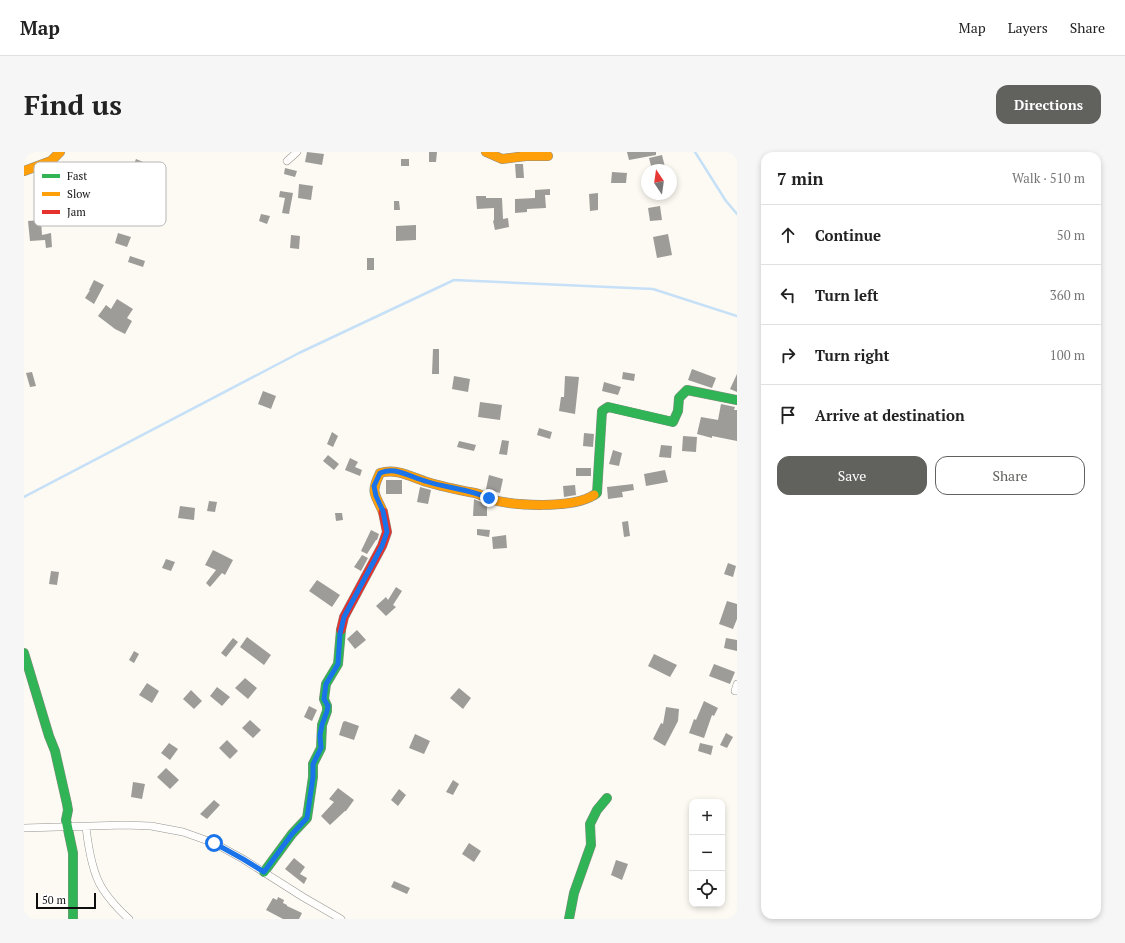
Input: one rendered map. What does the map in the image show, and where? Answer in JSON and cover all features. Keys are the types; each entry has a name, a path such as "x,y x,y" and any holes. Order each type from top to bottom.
{"street":[{"path":"51,162 60,152"},
{"path":"287,161 297,152"},
{"path":"486,152 502,159 526,156 548,156"},
{"path":"24,171 34,168"},
{"path":"264,872 292,834 307,818 313,777 313,764 321,748 320,735 328,706 324,699 326,684 338,664 340,634 344,617 382,546 387,532 383,511 376,496 374,486 380,473 387,470 395,471 425,482 477,493 489,498 537,504 578,502 592,498 597,493 602,411 608,407 673,422 678,411 679,398 686,390 737,400"},
{"path":"24,653 55,751 67,804 68,810 66,820 73,853 73,919"},
{"path":"737,684 735,691 737,691"},
{"path":"569,919 574,894 591,845 590,824 597,810 607,798"},
{"path":"24,828 68,828 125,825 151,826 183,832 214,843 341,919"},
{"path":"86,827 88,848 101,887 129,919"}],"building":[{"path":"307,152 324,154 322,165 305,162"},
{"path":"429,152 437,152 436,162 429,162"},
{"path":"627,152 656,152 656,155 629,160"},
{"path":"662,155 664,164 650,164 649,158"},
{"path":"136,159 143,162 135,162"},
{"path":"401,159 409,159 409,166 401,166"},
{"path":"515,164 523,164 524,178 516,178"},
{"path":"285,168 297,171 295,177 284,174"},
{"path":"612,172 627,173 626,183 611,183"},
{"path":"299,184 313,186 311,200 298,198"},
{"path":"550,189 550,195 545,195 546,208 527,209 527,212 515,213 515,199 535,198 535,190"},
{"path":"280,191 293,193 289,214 282,213 285,198 279,197"},
{"path":"598,193 598,210 590,211 589,194"},
{"path":"476,196 486,196 486,198 502,198 503,219 508,218 509,227 495,230 493,221 494,208 477,209"},
{"path":"394,201 399,201 400,210 394,210"},
{"path":"660,206 662,220 650,221 648,208"},
{"path":"261,214 270,216 267,224 259,221"},
{"path":"28,221 34,221 34,226 41,226 42,235 51,233 52,247 46,248 45,240 30,241"},
{"path":"416,225 416,240 396,241 396,226"},
{"path":"118,233 131,237 127,247 115,243"},
{"path":"668,234 672,255 657,258 653,237"},
{"path":"291,235 300,236 299,249 290,248"},
{"path":"130,256 145,261 143,267 128,262"},
{"path":"367,258 374,258 374,270 367,270"},
{"path":"94,280 104,285 94,304 85,298"},
{"path":"117,299 133,309 127,318 132,321 125,334 115,329 98,316 106,305 111,309"},
{"path":"433,349 439,349 439,374 432,374"},
{"path":"692,369 716,378 712,388 688,380"},
{"path":"32,372 36,386 30,387 26,373"},
{"path":"623,372 635,374 634,381 622,379"},
{"path":"737,374 737,392 730,389"},
{"path":"454,376 470,379 468,392 452,389"},
{"path":"565,376 579,377 575,414 559,411 561,397 564,397"},
{"path":"604,382 621,387 618,395 602,391"},
{"path":"263,391 276,396 271,409 258,404"},
{"path":"480,402 502,405 500,420 478,417"},
{"path":"721,404 735,407 734,410 737,410 737,441 712,436 712,438 697,434 701,417 718,420"},
{"path":"539,428 552,432 550,439 537,435"},
{"path":"332,432 338,436 333,447 327,444"},
{"path":"584,433 594,434 593,447 583,446"},
{"path":"683,436 697,437 696,452 682,451"},
{"path":"502,440 509,441 507,455 499,454"},
{"path":"459,441 476,445 474,451 457,447"},
{"path":"661,445 672,446 671,458 659,457"},
{"path":"613,450 622,453 619,466 609,464"},
{"path":"328,455 339,464 334,470 323,461"},
{"path":"350,458 358,462 355,467 362,470 360,476 345,470"},
{"path":"576,468 591,468 591,476 576,476"},
{"path":"665,470 668,482 646,486 644,474"},
{"path":"489,475 503,479 500,493 486,489"},
{"path":"386,480 402,480 402,494 386,494"},
{"path":"633,484 634,490 622,492 623,497 608,499 607,487"},
{"path":"575,485 576,495 564,497 563,486"},
{"path":"420,487 431,490 428,504 417,502"},
{"path":"474,499 487,505 487,516 473,516"},
{"path":"209,501 217,502 215,512 207,511"},
{"path":"180,506 195,508 194,520 178,518"},
{"path":"335,513 342,513 343,520 336,521"},
{"path":"628,521 630,536 624,537 622,522"},
{"path":"477,529 490,530 489,537 477,535"},
{"path":"371,530 379,534 377,540 367,554 361,551"},
{"path":"506,535 507,548 493,549 492,537"},
{"path":"213,550 233,560 225,575 222,573 210,587 206,583 216,570 205,565"},
{"path":"362,555 368,558 361,571 354,567"},
{"path":"166,559 175,562 171,571 162,568"},
{"path":"728,563 736,566 733,577 724,574"},
{"path":"51,571 59,572 57,585 49,584"},
{"path":"317,580 340,595 332,607 309,591"},
{"path":"396,587 402,591 393,605 396,607 386,616 376,606 386,597 388,600"},
{"path":"727,601 737,604 737,619 733,629 719,624"},
{"path":"357,630 366,640 355,649 347,639"},
{"path":"247,637 271,655 264,665 240,647"},
{"path":"233,638 238,642 226,657 221,653"},
{"path":"726,638 737,640 737,651 724,648"},
{"path":"134,651 139,654 134,663 129,660"},
{"path":"654,654 677,665 670,677 648,666"},
{"path":"714,664 735,672 730,684 709,676"},
{"path":"245,678 257,688 248,699 235,688"},
{"path":"147,683 159,691 152,703 139,695"},
{"path":"217,687 230,697 222,706 210,696"},
{"path":"459,688 471,698 463,709 450,698"},
{"path":"191,690 202,701 194,709 183,699"},
{"path":"704,701 718,708 714,716 712,715 704,738 689,733 694,719 696,720"},
{"path":"309,706 317,710 312,721 304,717"},
{"path":"666,707 679,709 678,721 665,746 653,739 661,723 663,724"},
{"path":"250,720 261,730 253,738 242,728"},
{"path":"345,721 359,726 354,740 339,735 343,722"},
{"path":"726,733 733,737 727,748 720,745"},
{"path":"415,734 430,741 424,754 409,748"},
{"path":"227,740 238,751 230,759 219,748"},
{"path":"169,743 178,749 170,760 161,753"},
{"path":"700,743 713,746 711,755 698,751"},
{"path":"166,768 179,780 170,789 157,777"},
{"path":"453,780 459,784 453,795 446,792"},
{"path":"133,782 145,784 142,799 131,797"},
{"path":"338,788 354,800 346,811 330,825 321,816 334,802 329,799"},
{"path":"399,789 406,795 398,806 391,800"},
{"path":"214,800 220,805 207,819 200,814"},
{"path":"469,843 481,851 474,862 462,854"},
{"path":"294,858 305,867 300,874 307,878 304,884 285,869"},
{"path":"616,860 628,864 622,880 611,875"},
{"path":"394,881 410,888 407,894 391,887"},
{"path":"278,897 284,900 283,903 287,906 302,913 299,919 283,919 266,910 273,898 277,900"}],"waterway":[{"path":"695,152 726,201 737,214"},
{"path":"24,497 299,353 454,280 653,289 737,316"}],"traffic: fast":[{"path":"594,495 597,493 602,411 608,407 673,422 678,411 679,398 687,390 737,400"},
{"path":"264,872 292,834 307,818 313,777 313,764 321,748 322,725 327,711 327,706 324,699 326,684 338,664 341,630"},
{"path":"24,653 55,751 67,804 68,810 66,820 73,853 73,919"},
{"path":"569,919 574,893 591,845 590,824 597,810 607,798"}],"traffic: slow":[{"path":"48,162 60,152"},
{"path":"486,152 502,159 526,156 548,156"},
{"path":"24,171 34,167"},
{"path":"383,512 374,490 380,473 386,472 398,472 433,484 477,493 489,499 527,505 572,503 594,495"}],"traffic: jam":[{"path":"341,630 344,617 382,546 387,532 383,512"}],"route":[{"path":"214,843 264,872 292,834 307,818 313,777 313,764 321,748 320,735 328,706 324,699 326,684 338,664 340,634 344,617 382,546 387,532 383,511 376,496 374,486 380,473 387,470 395,471 425,482 477,493 489,498"}]}
